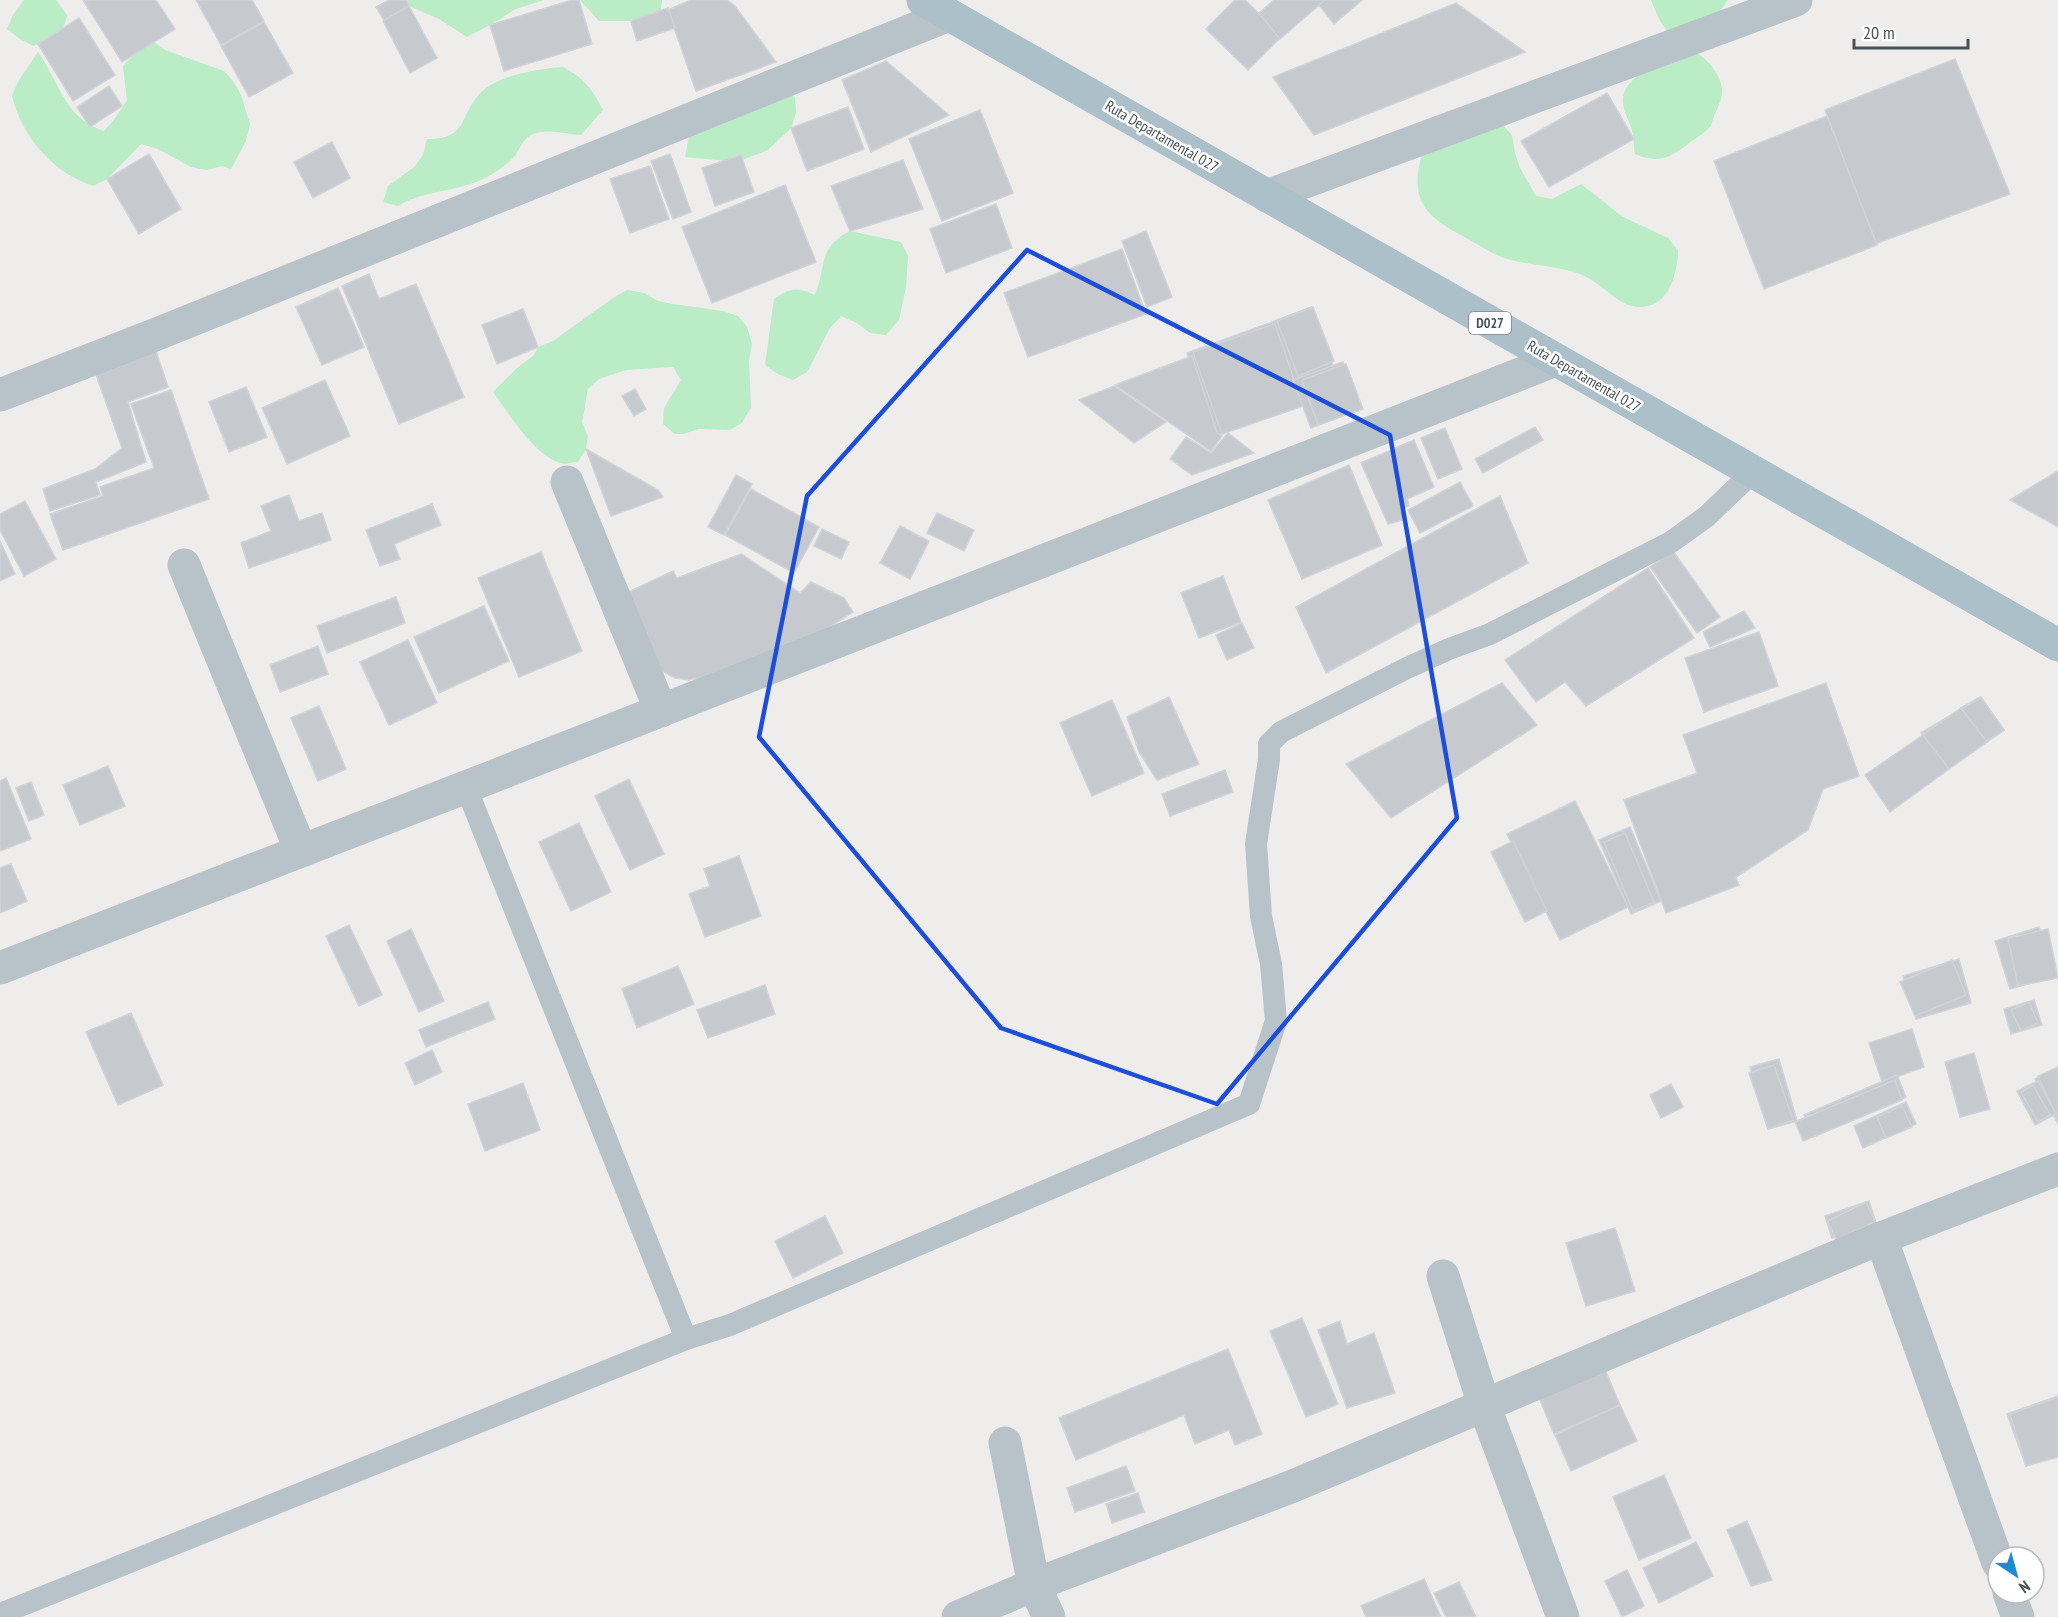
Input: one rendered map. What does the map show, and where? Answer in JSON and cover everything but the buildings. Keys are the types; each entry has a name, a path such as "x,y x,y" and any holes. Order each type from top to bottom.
{"main road":[{"name":"Ruta Departamental 027","path":"936,7 2058,645"}],"street":[{"path":"1267,196 1796,0"},
{"path":"0,396 157,334 936,7"},
{"path":"0,968 1556,360"},
{"path":"567,482 661,711"},
{"path":"184,565 302,851"},
{"path":"958,1617 1034,1585 1293,1486 1881,1238 2058,1169"},
{"path":"1881,1238 1992,1545"},
{"path":"1443,1276 1484,1405 1563,1617"},
{"path":"1005,1443 1034,1585 1049,1617"}],"lane":[{"path":"0,1614 686,1339 730,1325 1249,1104 1276,1021 1271,964 1261,916 1256,844 1269,759 1269,744 1281,732 1407,668 1490,634 1671,542 1706,517 1753,472"},
{"path":"466,787 686,1339"}],"highlighted area":[{"path":"1027,250 1390,435 1457,818 1217,1104 1001,1028 759,737 807,496"}],"green space":[{"path":"24,0 56,0 67,15 60,32 34,46 7,29 13,15"},
{"path":"406,0 544,0 516,9 467,37 439,19 409,6"},
{"path":"580,0 662,0 661,10 631,21 599,21"},
{"path":"1651,0 1728,0 1718,14 1669,34 1659,19"},
{"path":"152,41 165,50 224,71 234,82 241,95 250,124 246,141 231,169 222,166 207,170 191,167 158,149 141,144 107,179 93,186 78,180 52,162 41,151 23,125 12,95 19,80 38,52 71,108 80,118 104,131 127,100 123,66 138,50"},
{"path":"1694,52 1711,65 1721,85 1721,99 1711,126 1672,155 1652,159 1635,154 1633,134 1623,104 1624,93 1638,76 1649,69"},
{"path":"563,67 587,85 603,110 581,135 552,132 532,134 509,162 475,183 419,197 398,206 383,202 388,186 414,167 423,155 427,139 441,138 458,129 477,96 486,88 513,76"},
{"path":"781,89 795,97 796,113 791,128 768,150 737,162 685,157 691,126"},
{"path":"1502,124 1512,135 1520,168 1536,196 1552,199 1581,184 1623,217 1668,238 1678,250 1678,258 1672,283 1662,298 1648,306 1629,305 1580,274 1513,261 1499,256 1432,216 1420,197 1418,185 1422,154"},
{"path":"850,231 901,242 908,256 906,287 899,320 886,335 870,333 857,323 841,316 830,328 807,372 793,380 778,374 765,365 774,299 785,292 794,290 815,295 828,251 832,244"},
{"path":"627,290 644,293 658,301 723,311 738,316 747,327 752,344 749,361 751,408 742,423 730,430 699,429 675,434 663,424 664,408 681,380 673,367 626,370 599,379 588,389 582,422 588,436 586,449 578,462 560,463 540,451 531,442 493,392 534,355 538,347 553,341"}]}
